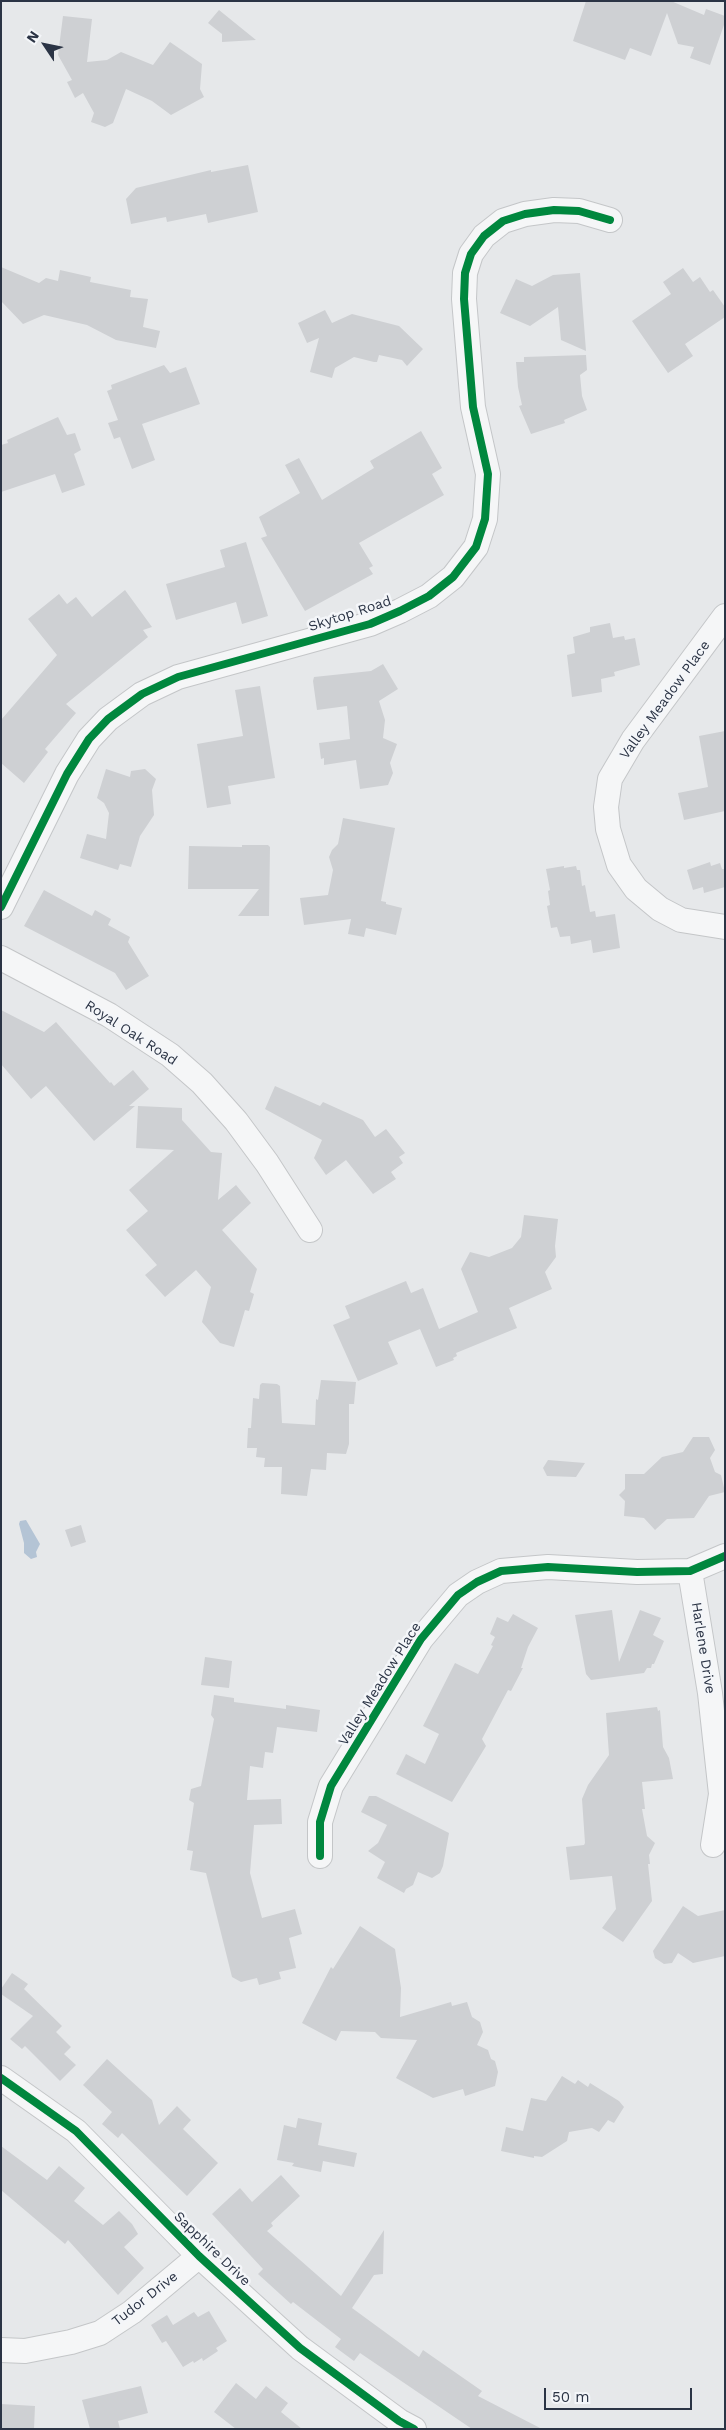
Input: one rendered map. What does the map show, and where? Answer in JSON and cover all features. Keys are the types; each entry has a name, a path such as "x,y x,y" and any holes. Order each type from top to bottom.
{"street":[{"name":"Skytop Road","path":"1,907 67,774 90,739 115,714 142,694 178,677 385,617 429,596 453,578 476,547 485,519 488,474 473,407 464,299 465,273 471,254 484,236 503,221 525,214 554,210 580,212 610,220"},
{"name":"Valley Meadow Place","path":"725,616 633,740 610,779 606,807 608,829 619,865 636,889 660,909 681,920 725,927"},
{"name":"Royal Oak Road","path":"1,958 109,1015 170,1055 196,1077 236,1121 267,1163 310,1230"},
{"name":"Valley Meadow Place","path":"320,1856 320,1822 331,1786 421,1639 458,1594 477,1582 501,1571 548,1567 637,1572 690,1571 725,1556"},
{"name":"Harlene Drive","path":"690,1571 710,1693 721,1794 713,1845"},
{"name":"Sapphire Drive","path":"1,2078 76,2131 199,2256 300,2348 399,2421 414,2429"},
{"name":"Tudor Drive","path":"1,2350 25,2351 71,2342 100,2333 132,2312 199,2256"}],"water":[{"path":"26,1520 40,1544 36,1552 37,1557 31,1559 24,1553 24,1543 19,1524 20,1521"}],"building":[{"path":"586,1 671,1 704,15 706,9 725,16 725,22 710,65 690,58 694,47 678,44 667,13 651,56 630,48 625,60 573,41"},
{"path":"219,10 256,40 222,42 222,34 208,23"},
{"path":"63,16 92,19 87,62 107,60 121,52 153,65 170,42 202,64 200,89 204,97 171,115 152,101 126,89 113,123 105,127 91,122 94,113 83,93 75,98 67,82 72,80 58,55"},
{"path":"248,165 258,212 208,223 206,214 167,222 166,217 131,224 126,199 136,188 211,170 211,172"},
{"path":"1,267 39,283 46,278 58,281 60,270 91,277 90,282 131,290 130,297 148,299 143,327 160,331 156,348 116,340 87,325 44,315 23,324 1,301"},
{"path":"683,268 693,282 700,277 710,292 713,290 725,307 725,317 685,344 693,356 668,373 632,321 671,294 663,282"},
{"path":"580,273 586,351 561,340 558,307 530,326 500,313 516,279 532,286 553,275"},
{"path":"325,310 332,323 352,314 399,326 423,349 407,366 402,360 379,355 377,362 354,357 335,368 332,378 310,372 319,338 307,343 298,323"},
{"path":"586,355 587,370 580,375 582,396 587,410 564,420 565,423 531,434 519,406 522,405 516,362 524,362 524,357"},
{"path":"164,365 170,373 186,367 200,404 142,424 155,460 132,469 120,437 114,439 108,423 118,420 107,391 112,389 111,385"},
{"path":"58,417 67,435 75,433 81,450 74,454 85,485 62,493 55,474 1,492 1,445 8,443 7,440"},
{"path":"421,431 442,468 432,474 444,495 359,543 373,566 369,568 373,574 305,611 261,538 267,536 259,517 300,493 285,465 299,458 322,500 374,468 370,461"},
{"path":"246,542 268,616 242,624 236,602 176,620 166,584 225,567 220,550"},
{"path":"125,590 152,627 143,630 148,637 66,704 76,713 45,749 48,752 24,783 1,763 1,720 57,655 28,619 59,594 67,604 76,597 92,617"},
{"path":"610,623 613,638 624,636 625,640 635,638 640,665 614,672 615,676 601,679 602,692 572,697 567,655 575,653 573,637 590,632 590,627"},
{"path":"383,664 398,689 379,701 385,720 383,738 397,744 390,763 393,773 388,785 360,789 356,760 324,765 324,758 321,759 319,743 350,739 347,706 317,710 313,681 314,677 371,671"},
{"path":"260,686 275,778 228,786 231,804 207,808 197,744 243,736 235,690"},
{"path":"725,731 725,811 684,820 678,793 708,787 699,736"},
{"path":"106,769 130,777 131,771 145,769 156,779 152,790 154,815 140,836 131,867 120,864 118,870 80,858 87,834 106,839 109,813 104,803 97,798"},
{"path":"343,818 395,828 381,901 402,908 396,935 366,928 364,937 348,934 351,919 304,925 300,898 328,895 333,870 329,857 332,850 338,844"},
{"path":"242,845 268,845 270,847 269,916 238,916 259,889 188,889 189,846 242,847"},
{"path":"710,862 711,866 720,863 722,869 725,869 725,887 704,893 703,887 693,890 687,870"},
{"path":"564,866 564,868 576,866 577,870 580,870 582,886 585,885 590,912 595,911 596,917 615,914 620,948 593,953 591,940 571,944 570,936 560,937 557,927 551,928 547,906 550,905 548,891 550,890 546,869"},
{"path":"44,890 92,916 95,910 111,919 108,925 130,937 128,942 149,976 126,990 115,973 24,926"},
{"path":"1,1010 44,1032 56,1022 114,1086 133,1070 149,1089 129,1106 135,1106 94,1141 46,1086 31,1099 1,1064"},
{"path":"275,1086 320,1106 323,1102 363,1120 375,1137 386,1129 405,1153 399,1157 403,1163 391,1172 396,1179 373,1194 346,1160 326,1175 314,1158 322,1140 265,1109"},
{"path":"138,1106 182,1108 182,1120 211,1152 222,1153 218,1200 236,1185 251,1203 222,1230 257,1269 250,1292 254,1294 249,1311 245,1310 234,1347 220,1343 202,1322 211,1287 196,1270 165,1297 145,1275 157,1265 126,1230 148,1211 129,1190 174,1150 136,1148"},
{"path":"524,1215 558,1219 555,1246 556,1257 545,1272 552,1289 509,1308 517,1328 456,1353 457,1356 453,1358 454,1360 436,1367 420,1329 388,1342 398,1364 358,1381 333,1325 350,1318 345,1306 406,1281 411,1293 423,1288 439,1329 478,1312 461,1269 470,1252 489,1257 512,1248 521,1237"},
{"path":"321,1380 356,1382 354,1404 349,1404 349,1444 346,1454 327,1453 326,1470 311,1469 307,1496 281,1494 282,1467 264,1467 265,1458 256,1457 257,1448 247,1448 248,1428 251,1428 253,1398 259,1399 260,1385 262,1383 277,1384 280,1386 282,1423 315,1425 316,1399 318,1400"},
{"path":"693,1437 709,1437 715,1450 710,1458 715,1472 721,1475 725,1492 709,1496 694,1518 667,1519 655,1530 644,1518 624,1516 625,1501 619,1495 625,1489 625,1474 644,1474 662,1457 683,1452"},
{"path":"548,1460 585,1463 576,1477 547,1476 543,1468"},
{"path":"81,1525 86,1542 71,1547 65,1530"},
{"path":"612,1610 619,1662 640,1610 661,1618 653,1635 664,1641 654,1664 652,1664 651,1668 647,1668 644,1673 591,1680 586,1674 575,1615"},
{"path":"513,1614 538,1628 528,1647 521,1668 523,1668 511,1691 508,1690 482,1739 486,1746 452,1802 396,1774 406,1754 425,1764 439,1734 423,1726 455,1663 478,1674 493,1646 491,1645 495,1637 490,1634 497,1617 508,1622"},
{"path":"205,1657 232,1661 229,1688 201,1685"},
{"path":"214,1695 234,1698 234,1702 286,1709 286,1705 320,1710 317,1732 277,1727 273,1753 265,1752 263,1768 250,1766 247,1800 281,1799 282,1824 254,1825 250,1873 262,1918 295,1909 302,1934 289,1938 296,1968 279,1972 281,1979 259,1985 257,1978 241,1982 232,1977 206,1873 190,1870 193,1851 187,1850 194,1803 189,1800 191,1789 201,1786 214,1719 211,1715"},
{"path":"657,1707 658,1711 660,1710 663,1747 669,1758 673,1779 642,1782 645,1809 642,1809 647,1836 655,1843 649,1855 650,1864 648,1864 652,1901 623,1942 602,1928 616,1909 612,1876 570,1880 566,1847 584,1845 585,1843 582,1799 588,1785 609,1755 606,1713"},
{"path":"369,1796 376,1796 449,1833 440,1873 432,1878 418,1872 413,1885 406,1889 404,1893 377,1878 385,1862 368,1851 378,1843 387,1825 361,1812"},
{"path":"683,1906 698,1916 725,1910 725,1956 693,1963 678,1953 672,1963 664,1964 655,1958 653,1951"},
{"path":"360,1926 395,1949 401,1988 400,2017 451,2002 452,2006 467,2002 472,2017 480,2022 483,2032 477,2045 488,2050 491,2059 495,2061 498,2072 495,2086 465,2096 463,2089 433,2098 396,2078 417,2040 381,2038 375,2032 341,2031 336,2041 302,2023 331,1967 333,1969"},
{"path":"12,1973 28,1984 24,1989 62,2026 56,2032 71,2047 64,2054 76,2065 60,2081 25,2046 22,2049 10,2039 33,2016 1,1994 1,1989"},
{"path":"107,2059 152,2100 159,2125 177,2106 191,2120 183,2129 218,2163 187,2196 122,2133 118,2138 102,2124 112,2112 83,2085"},
{"path":"562,2076 575,2084 578,2080 588,2087 590,2083 619,2101 624,2107 614,2123 608,2120 599,2132 592,2128 569,2132 567,2141 542,2157 534,2156 534,2158 501,2151 506,2127 523,2131 531,2098 546,2101"},
{"path":"298,2118 322,2123 318,2145 357,2153 354,2167 323,2161 321,2172 292,2166 294,2163 277,2160 284,2125 296,2128"},
{"path":"1,2146 47,2180 59,2166 85,2188 74,2201 103,2225 119,2211 132,2224 138,2234 124,2247 144,2268 118,2295 68,2240 65,2244 1,2190"},
{"path":"281,2175 300,2196 271,2223 273,2226 267,2231 341,2296 384,2230 383,2274 374,2275 352,2308 419,2357 423,2350 482,2391 478,2396 542,2429 472,2429 360,2353 354,2361 335,2347 341,2339 293,2302 291,2304 258,2274 263,2269 212,2214 240,2188 252,2202"},
{"path":"209,2311 227,2341 216,2348 218,2351 203,2361 202,2358 183,2367 166,2341 162,2343 151,2325 167,2315 173,2325 194,2312 198,2317"},
{"path":"236,2383 256,2399 266,2386 288,2403 281,2412 302,2429 236,2429 214,2412"},
{"path":"141,2386 148,2413 118,2421 120,2429 90,2429 82,2400"},
{"path":"1,2404 35,2406 34,2429 1,2429"}],"cycle path":[{"path":"1,907 67,774 89,739 108,719 142,694 178,677 370,624 429,596 453,577 476,547 485,519 488,474 473,407 464,299 465,273 471,254 484,236 503,221 525,214 554,210 579,211 610,220"},
{"path":"320,1856 320,1822 331,1786 421,1639 458,1595 477,1582 501,1571 548,1567 637,1572 690,1571 725,1556"},
{"path":"1,2078 76,2131 199,2256 300,2348 399,2421 414,2429"}]}
